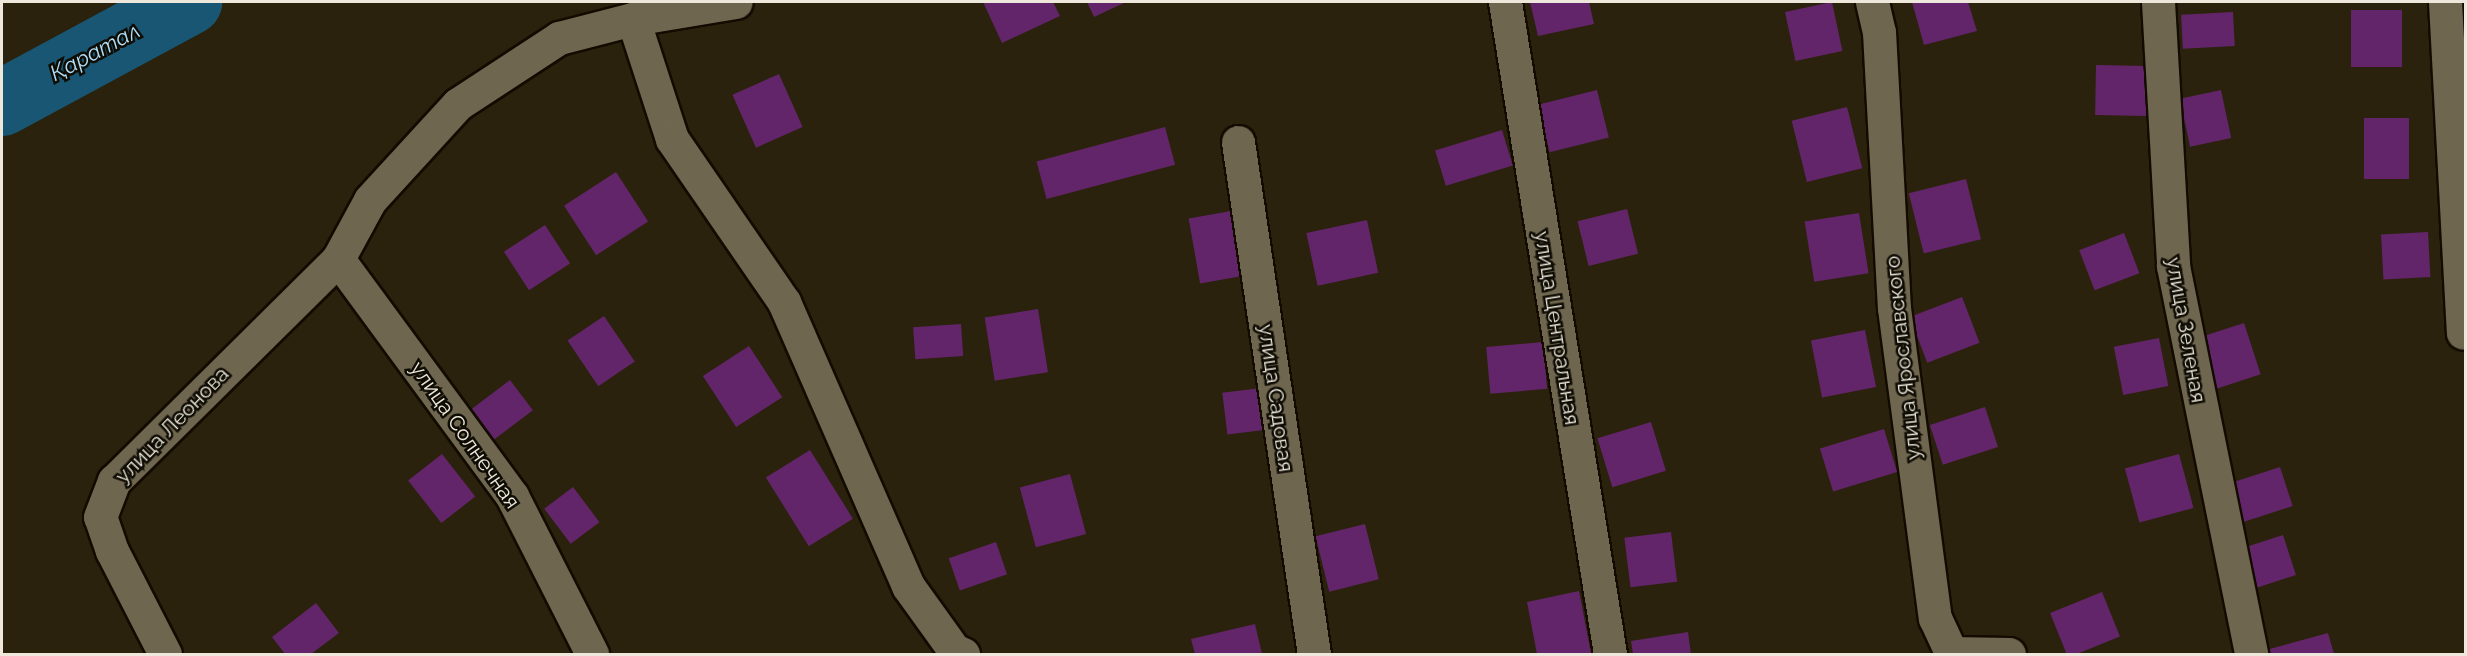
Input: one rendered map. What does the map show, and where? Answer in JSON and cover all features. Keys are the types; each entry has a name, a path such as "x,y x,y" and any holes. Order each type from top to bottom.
{"street":[{"name":"улица Леонова","path":"165,654 112,551 100,517 114,481 338,259 370,200 459,104 560,38 633,19 736,2"},
{"name":"улица Центральная","path":"1505,2 1610,654"},
{"name":"улица Ярославского","path":"1872,2 1879,32 1894,308 1935,618 1951,652 2009,654"},
{"name":"улица Зеленая","path":"2158,2 2173,266 2251,654"},
{"path":"2445,2 2463,333"},
{"path":"633,19 672,139 784,302 908,586 954,650 963,654"},
{"name":"улица Садовая","path":"1238,142 1314,654"},
{"name":"улица Солнечная","path":"338,259 512,496 591,654"}],"building":[{"path":"983,2 1053,2 1060,16 1002,43"},
{"path":"1087,2 1126,2 1094,17"},
{"path":"1530,2 1589,2 1594,24 1538,36"},
{"path":"1832,2 1842,51 1795,61 1785,12"},
{"path":"1912,2 1968,2 1977,31 1924,45"},
{"path":"2351,10 2402,10 2402,67 2351,67"},
{"path":"2233,12 2235,46 2183,49 2181,15"},
{"path":"2096,65 2147,66 2146,116 2095,115"},
{"path":"779,74 803,127 756,148 732,95"},
{"path":"1597,90 1609,138 1550,152 1538,105"},
{"path":"2221,90 2231,138 2190,147 2180,99"},
{"path":"1847,107 1862,168 1807,182 1792,121"},
{"path":"2364,118 2409,118 2409,179 2364,179"},
{"path":"1165,127 1175,165 1047,199 1037,161"},
{"path":"1502,130 1513,165 1446,186 1435,150"},
{"path":"616,172 648,221 596,255 564,206"},
{"path":"1966,179 1981,239 1924,253 1909,193"},
{"path":"1627,209 1638,254 1589,266 1578,221"},
{"path":"1231,211 1242,276 1200,283 1189,218"},
{"path":"1859,213 1869,273 1814,282 1805,222"},
{"path":"1367,220 1378,273 1318,286 1306,233"},
{"path":"545,225 570,264 529,290 504,252"},
{"path":"2428,232 2430,277 2383,279 2381,234"},
{"path":"2124,233 2139,273 2095,290 2079,250"},
{"path":"1962,297 1980,343 1927,363 1910,317"},
{"path":"1038,309 1048,372 995,381 985,317"},
{"path":"604,316 635,362 598,386 568,341"},
{"path":"2244,323 2261,374 2207,392 2191,340"},
{"path":"961,324 963,356 915,359 913,327"},
{"path":"1865,330 1876,387 1822,397 1811,340"},
{"path":"2159,338 2168,386 2123,395 2114,347"},
{"path":"1543,342 1547,389 1490,394 1486,347"},
{"path":"749,346 782,397 736,427 703,376"},
{"path":"510,380 533,410 491,442 468,412"},
{"path":"1261,388 1266,430 1227,434 1222,393"},
{"path":"1985,407 1998,447 1943,465 1930,425"},
{"path":"1651,422 1666,471 1612,487 1597,438"},
{"path":"1884,429 1897,472 1833,492 1820,449"},
{"path":"810,450 853,519 809,546 766,478"},
{"path":"442,454 475,497 441,523 408,480"},
{"path":"2179,454 2193,508 2139,523 2125,468"},
{"path":"2280,467 2293,506 2236,525 2223,486"},
{"path":"1070,474 1086,534 1036,547 1020,487"},
{"path":"573,487 599,522 571,544 544,509"},
{"path":"1365,524 1379,579 1329,592 1316,536"},
{"path":"1671,532 1677,582 1630,587 1624,538"},
{"path":"2283,535 2296,575 2256,588 2243,548"},
{"path":"996,542 1007,574 960,590 949,558"},
{"path":"1579,591 1591,653 1537,654 1527,602"},
{"path":"2102,592 2120,637 2077,654 2067,654 2050,613"},
{"path":"316,603 339,633 311,654 285,654 272,637"},
{"path":"1255,624 1262,654 1195,654 1191,639"},
{"path":"1688,632 1691,654 1633,654 1631,641"},
{"path":"2328,633 2334,654 2268,654 2266,650"}],"waterway":[{"name":"Қаратал","path":"2,103 189,2"}]}
